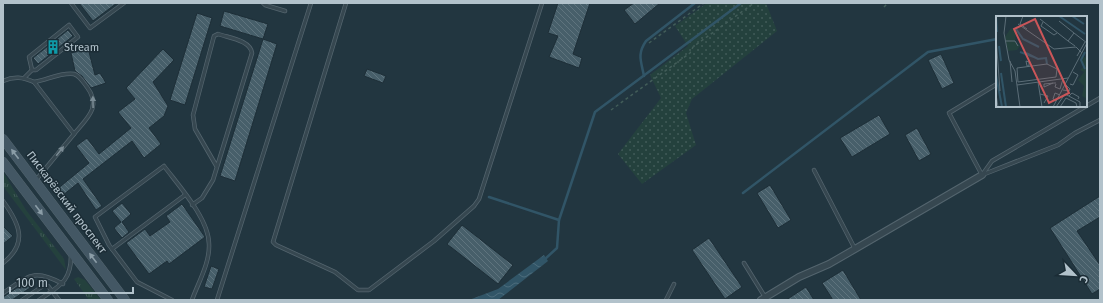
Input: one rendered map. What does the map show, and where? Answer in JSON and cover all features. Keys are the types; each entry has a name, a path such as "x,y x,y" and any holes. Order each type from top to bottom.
{"main road":[{"name":"Пискарёвский проспект","path":"3,138 126,300"},
{"path":"3,162 108,300"}],"street":[{"path":"763,299 798,277 829,264 982,175"}],"lane":[{"path":"71,3 90,28 124,3"},
{"path":"263,3 285,11"},
{"path":"217,300 311,3"},
{"path":"346,3 273,242 276,245 335,272 352,286 363,291 369,290 429,245 474,206 479,199 542,3"},
{"path":"24,78 32,70 36,70 78,37 69,25 28,57 32,70"},
{"path":"192,205 202,198 207,192 217,167 252,53 252,49 245,43 218,34 214,36 193,115 195,130 217,167"},
{"path":"34,82 65,74 74,74 80,77 92,94 94,102 92,112 35,181"},
{"path":"3,81 15,78 24,78 34,82 74,134"},
{"path":"982,175 948,113 996,85"},
{"path":"1087,106 1100,98"},
{"path":"982,175 992,161 1085,107"},
{"path":"982,175 1058,145 1075,133 1100,120"},
{"path":"172,300 137,282 112,249 95,217 164,166 207,229 210,245 207,259 192,300"},
{"path":"814,170 855,249"},
{"path":"112,249 185,195"},
{"path":"3,201 15,218 19,227 20,236 12,255 3,263"},
{"path":"39,300 63,284 68,276 71,266 71,252"},
{"path":"744,262 763,299"},
{"path":"3,293 30,276 41,274 63,284"},
{"path":"666,300 674,284"},
{"path":"22,300 43,286 48,286 53,290 59,300"}],"path":[{"path":"649,43 704,3"},
{"path":"611,110 690,52 693,47 753,3"},
{"path":"884,7 888,3"}],"green space":[{"path":"707,3 766,3 777,31 692,99 686,113 696,145 642,184 618,154 661,98 650,75 688,46 675,26"},
{"path":"3,172 26,210 64,259 66,270 3,186"},
{"path":"78,277 85,280 101,300 89,300 74,279"}],"water":[{"path":"544,255 548,261 498,300 469,300 498,289"}],"building":[{"path":"79,3 117,3 93,21"},
{"path":"558,3 590,3 573,54 582,58 579,68 549,57 558,36 548,33"},
{"path":"634,3 660,3 635,24 624,10"},
{"path":"224,11 268,24 263,39 220,26"},
{"path":"197,13 212,18 185,105 170,100"},
{"name":"Stream","path":"68,30 73,36 38,64 33,58"},
{"path":"263,39 277,44 235,181 220,176"},
{"path":"88,48 95,75 100,73 106,83 91,88 82,76 75,71 71,53"},
{"path":"163,49 174,60 153,82 168,106 164,116 149,128 161,144 144,158 132,141 83,179 102,206 96,210 78,183 62,196 56,190 89,163 76,146 87,138 99,154 131,128 118,112 135,99 126,88"},
{"path":"941,54 954,83 942,89 928,60"},
{"path":"367,69 386,76 383,83 364,76"},
{"path":"879,115 890,134 852,157 840,138"},
{"path":"917,128 931,154 919,161 905,135"},
{"path":"770,185 791,220 778,228 757,193"},
{"path":"1100,196 1100,217 1077,231 1100,265 1100,289 1092,294 1050,228"},
{"path":"122,203 131,214 122,222 129,232 122,238 114,228 121,222 112,211"},
{"path":"182,204 205,237 169,264 167,261 149,274 126,243 145,229 150,236 170,222 166,216"},
{"path":"462,225 513,265 498,284 447,244"},
{"path":"3,226 13,236 3,244"},
{"path":"709,238 742,287 725,299 692,250"},
{"path":"211,266 219,269 212,289 204,287"},
{"path":"843,270 861,300 833,300 822,283"},
{"path":"29,280 33,286 12,300 3,300 3,297"},
{"path":"806,287 814,300 786,300"}],"waterway":[{"path":"644,76 641,62 641,50 646,41 695,3"},
{"path":"489,197 559,220 595,112 741,3"},
{"path":"743,193 928,52 996,39"},
{"path":"545,259 557,248 559,220"}],"place":[{"name":"Stream","path":"53,47"}]}
